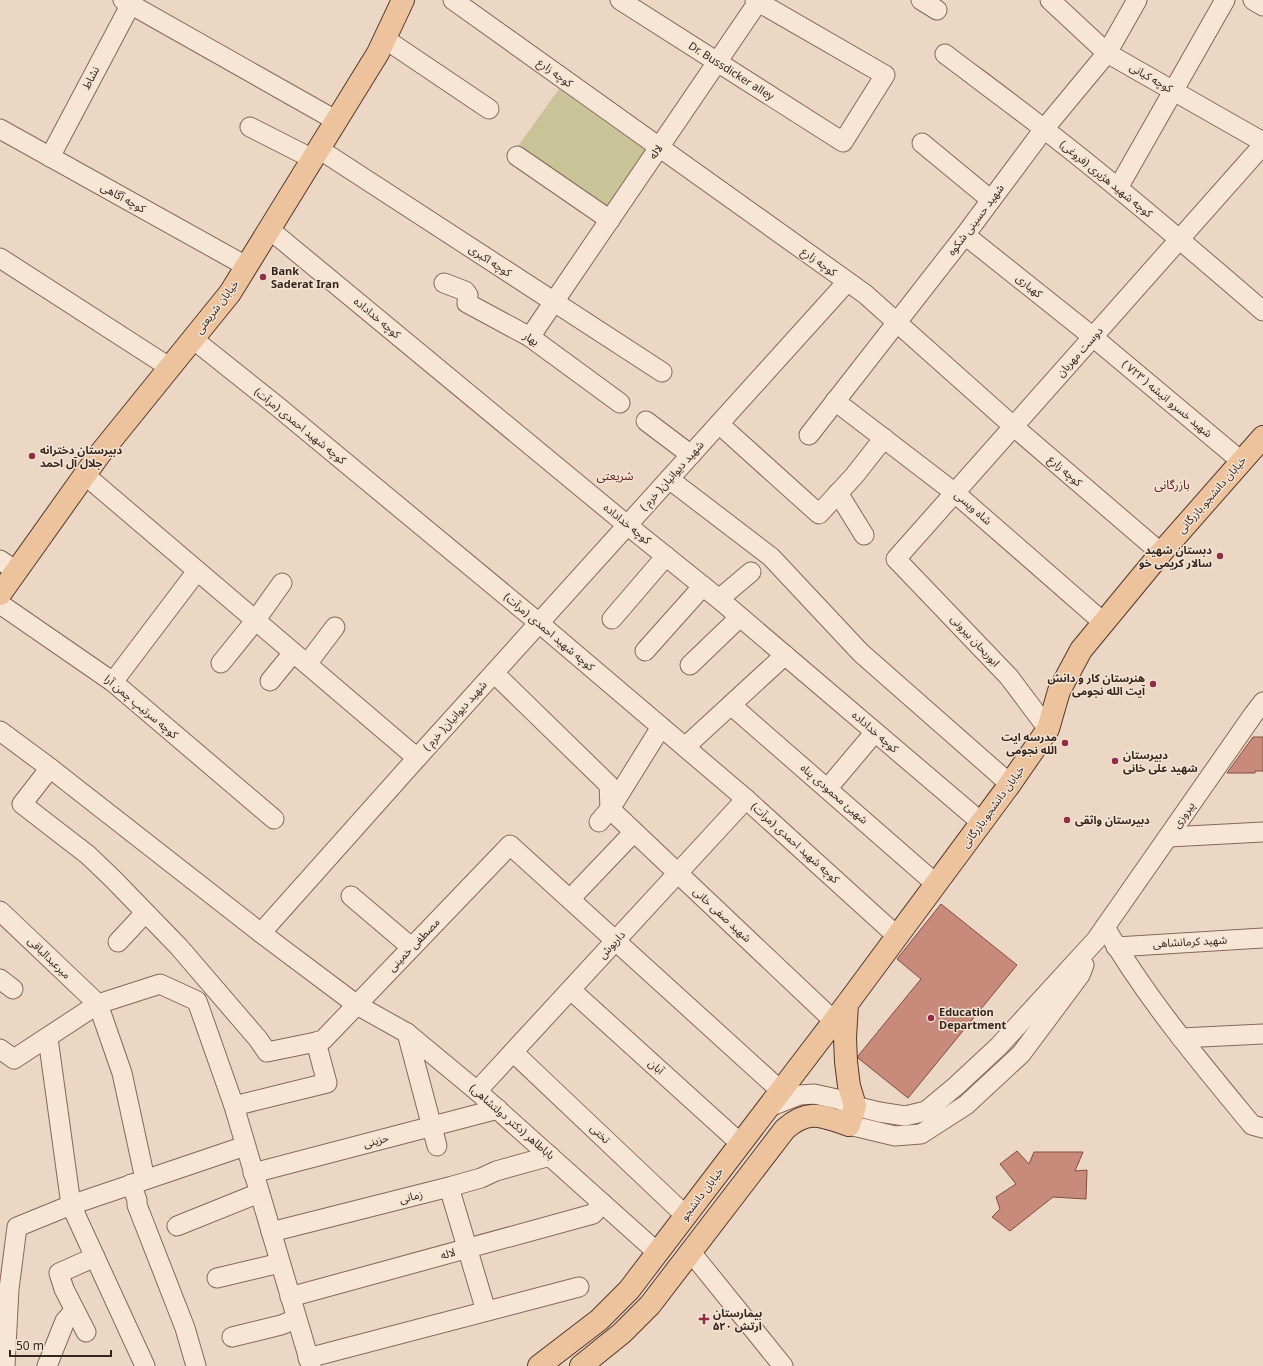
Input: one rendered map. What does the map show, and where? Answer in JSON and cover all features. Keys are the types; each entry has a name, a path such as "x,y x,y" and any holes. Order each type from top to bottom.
{"main road":[{"name":"خیابان شریعتی","path":"0,594 8,566 84,475 169,367 230,293 378,54 403,0"},
{"name":"خیابان دانشجو.بازرگانی","path":"840,1013 982,823 1048,729 1059,691 1081,650 1161,553 1263,437"},
{"name":"خیابان دانشجو","path":"539,1366 599,1320 629,1290 840,1013"},
{"path":"581,1366 622,1333 650,1305 785,1129 795,1120 805,1116 815,1115 827,1117 852,1115 845,1038 840,1013"}],"street":[{"name":"کوچه زارع","path":"453,0 865,294 1013,426 1161,553"},
{"name":"Dr. Bussdicker alley","path":"620,0 843,142 885,75 757,1"},
{"path":"920,0 937,10"},
{"name":"کوچه کیانی","path":"1050,0 1107,53 1263,143"},
{"name":"شهید حسینی شکوه","path":"809,435 992,200 1044,129 1107,53 1137,0"},
{"path":"1118,188 1225,0"},
{"path":"1252,0 1263,6"},
{"path":"129,1 336,121"},
{"name":"نشاط","path":"50,157 129,1"},
{"name":"لاله","path":"530,337 757,1"},
{"path":"385,39 489,108"},
{"name":"کوچه شهید هژیری (فروغی)","path":"945,54 1044,129 1118,188 1180,239 1263,311"},
{"name":"کوچه اکبری","path":"250,127 316,154 554,302 662,372"},
{"name":"کوچه آگاهی","path":"0,129 246,266"},
{"path":"922,143 992,200"},
{"name":"دوست مهربان","path":"896,559 1180,239 1263,143"},
{"path":"516,156 610,220"},
{"name":"کوچه خداداده","path":"269,229 627,525 719,599 982,823"},
{"name":"کهیاری","path":"965,235 1093,337"},
{"path":"0,258 169,367"},
{"name":"شهید دیوانیان( خرم )","path":"261,934 417,758 847,282"},
{"name":"بهار","path":"444,283 465,291 468,295 467,303 530,337 620,403"},
{"name":"شهید خسرو انیشه ( ۷۲۳ )","path":"1093,337 1241,461"},
{"name":"کوچه شهید احمدی (مرآت)","path":"193,339 539,623 746,799 897,936"},
{"name":"شاه ویسی","path":"835,401 955,493 1104,623"},
{"path":"646,421 691,454"},
{"path":"719,424 819,514 884,438"},
{"path":"84,475 417,758"},
{"path":"668,479 771,557 861,653 1010,784"},
{"path":"838,493 864,535"},
{"path":"612,619 666,556"},
{"name":"ابوریحان بیرونی","path":"896,559 1009,677 1048,729"},
{"path":"113,682 197,571"},
{"path":"719,599 751,572"},
{"path":"221,663 256,621 282,583"},
{"path":"645,651 703,586"},
{"name":"کوچه سرتیپ چمن آرا","path":"0,604 113,682 274,819"},
{"path":"690,665 740,617"},
{"path":"270,681 300,659 335,627"},
{"path":"685,747 785,655"},
{"path":"494,673 609,785 605,816"},
{"name":"شهیئ محمودی پناه","path":"731,705 936,884"},
{"name":"پیروزی","path":"775,1099 814,1094 837,1098 852,1115 895,1136 921,1134 966,1105 1022,1054 1080,976 1100,934 1260,710"},
{"path":"605,816 661,727"},
{"name":"باباطاهر (دکتر دولتشاهی)","path":"0,731 50,768 261,934 357,1005 407,1034 477,1091 658,1253"},
{"path":"827,789 875,732"},
{"path":"50,768 22,804 88,855 179,947 258,1039 267,1052 316,1042 327,1083 234,1106"},
{"name":"داریوش","path":"477,1091 746,799"},
{"name":"شهید صفی خانی","path":"605,816 634,832 678,874 840,1013"},
{"path":"634,832 570,899 616,941 775,1099"},
{"path":"1169,836 1263,832"},
{"name":"مصطفی خمینی","path":"316,1042 323,1040 510,845 570,899"},
{"path":"351,896 411,947"},
{"name":"میرعبدالباقی","path":"0,911 98,1004"},
{"path":"118,942 145,913"},
{"path":"1100,934 1116,947 1181,1038 1252,1125 1263,1128"},
{"name":"شهید کرمانشاهی","path":"1116,947 1263,938"},
{"path":"7,1054 48,1038 98,1004 160,984 197,1001 234,1106 310,1362 486,1311 579,1287"},
{"name":"آبان","path":"571,990 740,1144"},
{"path":"98,1004 122,1073 138,1182 136,1205 185,1328 196,1366"},
{"path":"407,1034 438,1146"},
{"path":"1181,1038 1263,1034"},
{"path":"48,1038 71,1205 145,1366"},
{"name":"تختی","path":"513,1052 686,1216"},
{"name":"حزینی","path":"253,1173 498,1110"},
{"path":"5,1366 9,1289 17,1227 71,1205 245,1146"},
{"name":"زمانی","path":"271,1232 449,1187 481,1178 496,1171 550,1156"},
{"path":"449,1187 466,1249 486,1311"},
{"path":"177,1226 259,1193"},
{"name":"لاله","path":"290,1297 593,1214 602,1203"},
{"path":"690,1252 783,1366"},
{"path":"86,1332 64,1290 60,1273 95,1257"},
{"path":"217,1278 280,1263"},
{"path":"47,1366 65,1321 74,1311"},
{"path":"232,1337 281,1325 296,1319"}],"shaded area":[{"path":"559,89 646,151 606,208 518,146"}],"building":[{"path":"1253,737 1263,737 1263,771 1255,771 1255,773 1227,773"},
{"name":"Education Department","path":"941,904 1017,965 908,1098 858,1058 858,1056 921,979 897,959"},
{"path":"1017,1151 1029,1164 1034,1152 1083,1152 1075,1171 1087,1170 1086,1199 1053,1197 1010,1231 992,1217 1000,1209 996,1197 1016,1184 1000,1164"}],"place":[{"name":"Bank Saderat Iran","path":"263,277"},
{"name":"دبیرستان دخترانه جلال آل احمد","path":"32,456"},
{"name":"دبستان شهید سالار کریمی خو","path":"1220,556"},
{"name":"هنرستان کار و دانش آیت الله نجومی","path":"1153,684"},
{"name":"مدرسه ایت الله نجومی","path":"1065,743"},
{"name":"دبیرستان شهید علی خانی","path":"1115,761"},
{"name":"دبیرستان واثقی","path":"1067,820"},
{"name":"Education Department","path":"931,1018"},
{"name":"بیمارستان ۵۲۰ ارتش","path":"704,1319"}],"district":[{"name":"شریعتی","path":"615,476"},
{"name":"بازرگانی","path":"1172,485"}]}
